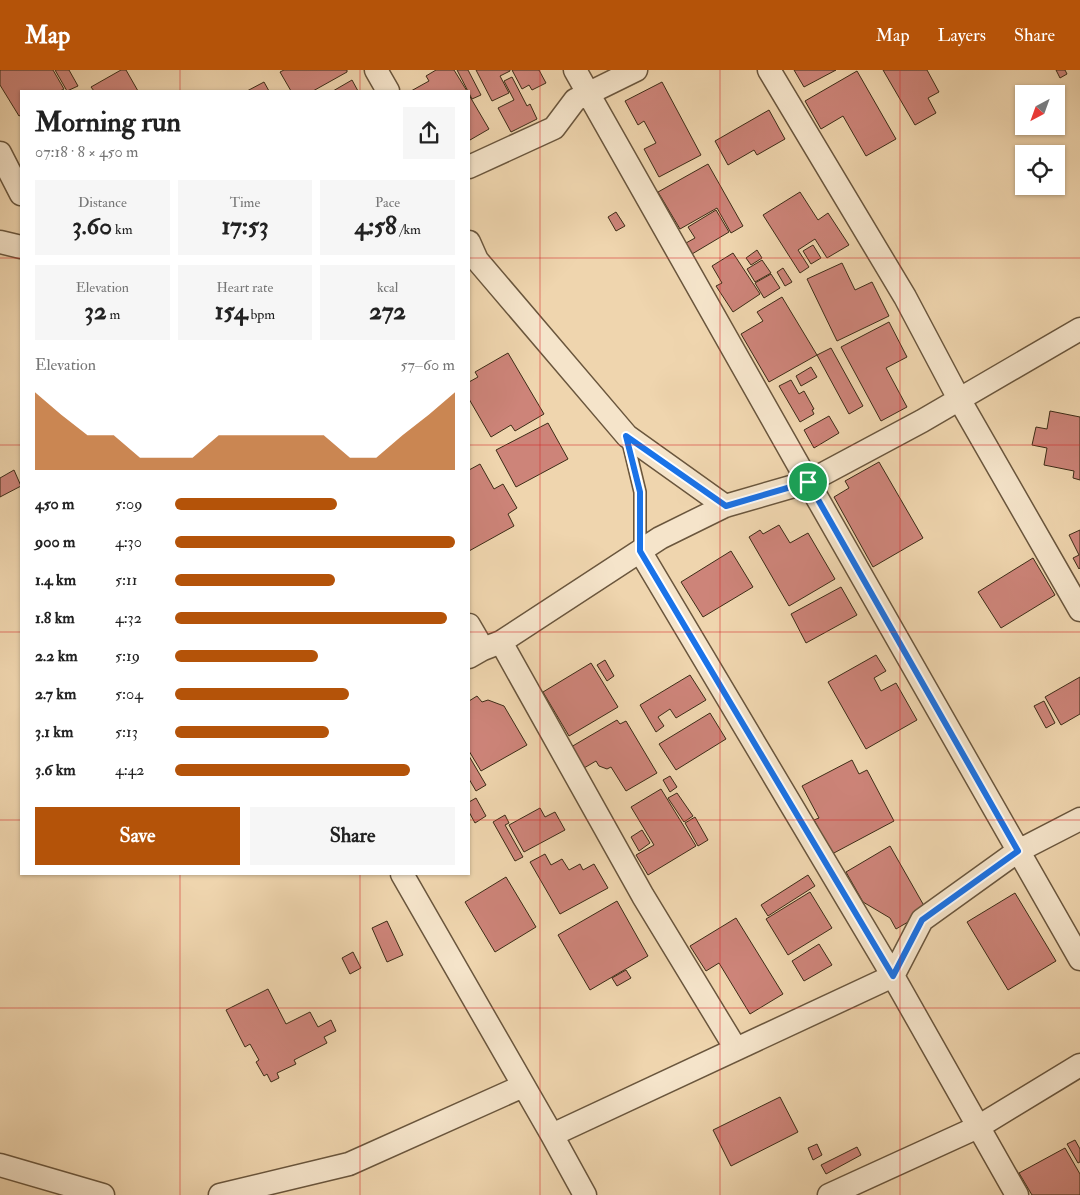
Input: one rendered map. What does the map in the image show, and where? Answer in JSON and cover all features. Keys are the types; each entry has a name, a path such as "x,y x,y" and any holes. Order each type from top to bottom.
{"street":[{"path":"376,70 387,90"},
{"path":"575,70 1080,959"},
{"path":"470,167 554,128 575,100 636,70"},
{"path":"769,70 905,297 959,398 1080,610"},
{"path":"0,153 20,192"},
{"path":"0,242 20,246"},
{"path":"470,244 477,260 626,436 726,506"},
{"path":"484,649 660,538 726,506 808,482 922,421 1080,329"},
{"path":"640,551 893,976 1017,1195"},
{"path":"470,627 643,896 736,1049"},
{"path":"552,1135 893,976 922,920 1018,851 1080,819"},
{"path":"403,875 585,1195"},
{"path":"829,1195 978,1127 1080,1065"},
{"path":"220,1195 349,1164 524,1086"},
{"path":"0,1165 103,1195"}],"lane":[{"path":"626,436 640,492 640,551"}],"building":[{"path":"0,70 53,70 64,89 20,90 19,116 0,85"},
{"path":"55,70 69,70 78,86 66,90"},
{"path":"121,70 126,70 137,90 93,90 91,87"},
{"path":"284,70 347,70 347,72 315,90 290,90 280,72"},
{"path":"436,70 454,70 466,90 413,90 429,81 426,76"},
{"path":"457,70 468,70 481,95 472,99 470,90 467,90"},
{"path":"476,70 510,70 500,76 509,93 492,101"},
{"path":"512,70 539,70 546,83 532,90 529,85 522,89"},
{"path":"794,70 836,70 804,87"},
{"path":"883,70 927,70 939,92 928,98 936,113 915,125"},
{"path":"1056,70 1065,70 1067,74 1060,78"},
{"path":"857,71 896,139 866,156 843,116 821,129 805,101"},
{"path":"512,77 527,106 530,104 537,119 511,132 498,108 514,100 504,81"},
{"path":"352,80 357,90 335,90"},
{"path":"264,82 268,90 249,90"},
{"path":"662,82 701,155 659,177 644,149 656,143 644,121 638,125 625,101"},
{"path":"470,97 489,129 470,140"},
{"path":"769,110 785,139 757,155 754,150 728,165 715,141"},
{"path":"708,164 743,226 731,233 717,208 680,229 658,192"},
{"path":"800,192 818,220 828,213 849,245 827,258 815,239 798,250 809,267 800,273 763,215"},
{"path":"716,210 729,232 692,254 686,243 695,238 688,227"},
{"path":"616,212 625,226 616,231 608,217"},
{"path":"813,245 821,258 811,264 803,251"},
{"path":"757,250 762,258 751,265 746,258"},
{"path":"733,253 760,294 733,312 716,286 722,283 712,266"},
{"path":"762,260 771,273 755,282 747,269"},
{"path":"842,263 855,290 872,282 889,316 837,341 807,279"},
{"path":"783,268 792,282 785,286 777,272"},
{"path":"771,274 780,288 764,298 755,283"},
{"path":"782,297 817,355 769,382 741,334 763,321 757,312"},
{"path":"889,322 907,357 886,368 907,407 881,421 841,347"},
{"path":"831,348 863,406 849,414 817,355"},
{"path":"508,353 544,414 515,431 511,425 491,437 470,401 470,381 478,377 475,372"},
{"path":"811,367 817,377 801,386 796,376"},
{"path":"791,380 799,394 804,391 814,409 812,410 814,414 800,422 779,386"},
{"path":"1050,411 1080,417 1080,480 1073,478 1074,471 1044,465 1047,448 1032,445 1036,427 1047,429"},
{"path":"829,416 839,433 814,448 804,430"},
{"path":"548,423 568,459 516,487 496,450"},
{"path":"879,462 923,538 873,567 834,497 849,488 845,481"},
{"path":"480,464 494,489 503,484 517,508 508,514 514,526 470,550 470,469"},
{"path":"14,470 20,487 0,497 0,478"},
{"path":"779,525 790,543 808,533 835,579 789,606 749,537 760,530 763,534"},
{"path":"1080,530 1079,569 1073,558 1079,555 1069,535"},
{"path":"731,551 753,587 703,617 681,582"},
{"path":"1033,558 1055,595 1001,628 978,592"},
{"path":"841,587 857,615 806,643 791,614"},
{"path":"876,655 886,671 874,678 881,691 896,683 917,720 866,749 828,682"},
{"path":"605,660 614,676 607,681 597,665"},
{"path":"591,663 618,707 569,736 543,692"},
{"path":"690,675 706,700 676,718 670,709 658,717 664,726 656,732 640,705"},
{"path":"1080,677 1080,714 1061,725 1045,697"},
{"path":"477,696 482,702 488,700 504,706 527,745 481,771 470,753 470,700"},
{"path":"1044,701 1055,723 1046,728 1034,706"},
{"path":"710,713 726,739 676,770 659,744"},
{"path":"617,720 620,724 626,721 657,773 626,791 611,767 607,769 599,766 596,761 584,768 571,747"},
{"path":"470,758 486,785 476,791 470,781"},
{"path":"852,760 859,774 867,770 894,821 832,854 814,820 819,818 802,786"},
{"path":"670,776 677,787 670,792 663,780"},
{"path":"661,789 696,846 648,875 636,855 654,845 631,807"},
{"path":"677,793 693,816 684,822 668,798"},
{"path":"476,798 486,816 475,823 470,814 470,801"},
{"path":"540,808 545,817 555,812 565,830 524,852 509,825"},
{"path":"505,815 509,823 505,825 523,857 515,861 493,822"},
{"path":"695,817 708,840 698,846 685,823"},
{"path":"642,830 650,843 639,851 631,837"},
{"path":"890,846 927,911 896,929 890,918 863,902 846,872"},
{"path":"545,854 551,865 562,859 569,870 580,864 583,870 594,864 608,888 560,914 530,862"},
{"path":"808,875 815,886 768,916 761,905"},
{"path":"506,877 536,927 495,952 465,902"},
{"path":"810,892 832,928 788,955 766,919"},
{"path":"1015,893 1056,961 1008,990 967,922"},
{"path":"617,901 648,956 590,990 558,935"},
{"path":"736,918 783,994 750,1014 719,963 706,971 690,946"},
{"path":"387,921 403,955 387,962 372,928"},
{"path":"819,944 832,965 804,981 792,961"},
{"path":"353,952 361,968 350,974 342,958"},
{"path":"626,970 631,978 617,986 612,978"},
{"path":"268,989 286,1024 310,1012 318,1027 331,1020 336,1031 324,1037 327,1043 294,1060 296,1064 277,1073 279,1078 271,1082 267,1074 264,1076 256,1062 259,1060 250,1044 245,1047 226,1010"},
{"path":"780,1097 798,1132 731,1166 713,1130"},
{"path":"1075,1140 1080,1149 1080,1162 1078,1163 1067,1144"},
{"path":"817,1144 822,1155 813,1160 808,1148"},
{"path":"857,1147 861,1155 826,1174 821,1165"},
{"path":"1065,1148 1080,1174 1080,1195 1032,1195 1019,1173"}],"route":[{"path":"626,436 726,506 808,482 1018,851 922,920 893,976 640,551 640,492 626,436"}]}
